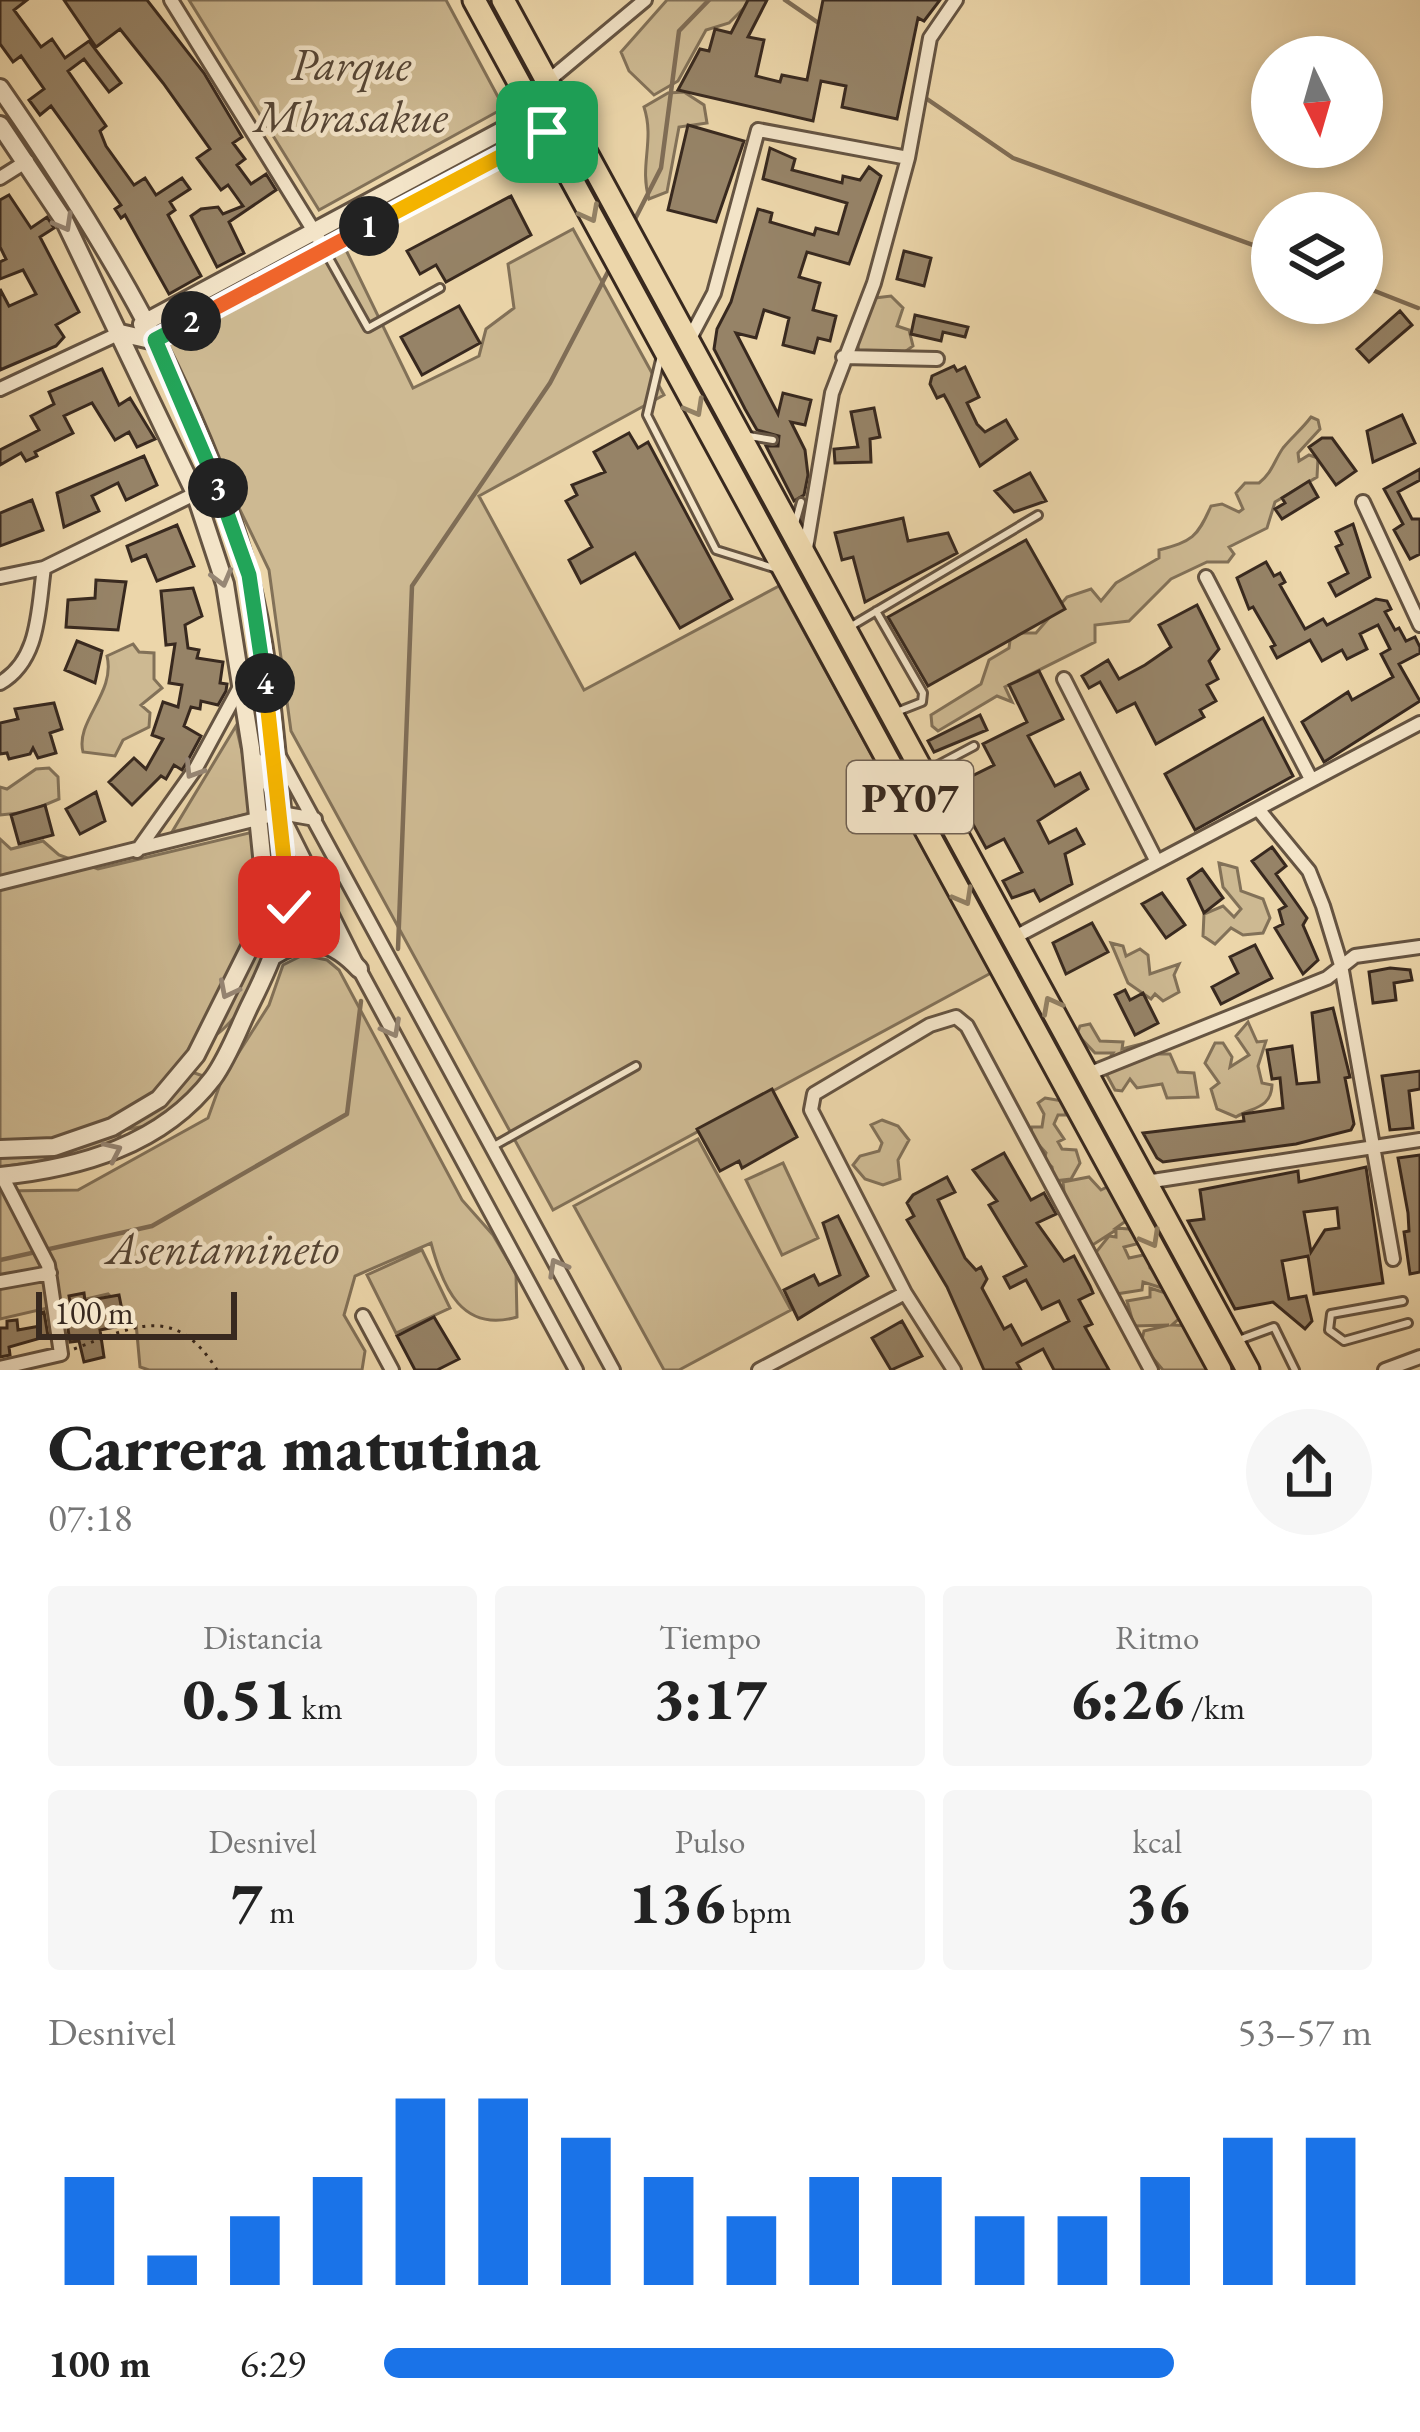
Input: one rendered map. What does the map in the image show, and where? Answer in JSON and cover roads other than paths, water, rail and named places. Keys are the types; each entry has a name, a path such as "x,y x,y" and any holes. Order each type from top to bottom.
{"main road":[{"name":"PY07","path":"474,0 1220,1370"},
{"name":"PY07","path":"503,0 1241,1357"}],"street":[{"path":"171,0 325,249"},
{"path":"120,333 155,340 325,249 541,122 645,0"},
{"path":"805,554 815,514 823,426 843,357 874,283 908,158 930,38 956,0"},
{"path":"0,88 77,199 147,321 217,483 249,575 275,749 289,907 275,955 216,1075 189,1105 116,1153 1,1176 49,1269 61,1354 0,1367"},
{"path":"0,389 147,321 314,231 541,122"},
{"path":"0,125 65,221 120,333 195,493 225,584 260,817 262,923 196,1054 159,1099 112,1127 54,1147 0,1148"},
{"path":"688,342 714,292 758,130 908,158"},
{"path":"0,178 27,161"},
{"path":"843,357 937,359"},
{"path":"0,578 44,568 217,483"},
{"path":"1363,502 1420,626"},
{"path":"0,682 23,666 32,644 44,568"},
{"path":"1206,578 1311,779"},
{"path":"1064,679 1156,860"},
{"path":"137,851 196,768 242,684"},
{"path":"1015,937 1420,723"},
{"path":"251,748 361,972 576,1370"},
{"path":"275,749 614,1370"},
{"path":"1258,809 1309,871 1341,965 1393,1259"},
{"path":"0,883 281,812 315,819"},
{"path":"275,955 292,944 323,942 341,950 361,972"},
{"path":"1088,1074 1327,978 1355,956 1420,947"},
{"path":"361,972 389,959"},
{"path":"954,1370 905,1293 815,1121 811,1100 930,1025 956,1017 967,1026 1151,1370"},
{"path":"1146,1182 1420,1140"},
{"path":"0,1282 49,1269"},
{"path":"759,1370 905,1293"},
{"path":"363,1316 392,1370"},
{"path":"1220,1370 1241,1357"},
{"path":"1385,1370 1420,1357"}],"lane":[{"path":"325,249 368,328 440,288"},
{"path":"663,350 647,415 716,550 786,571"},
{"path":"740,436 772,440"},
{"path":"791,530 801,502"},
{"path":"845,630 1038,515"},
{"path":"876,611 924,698 892,714"},
{"path":"924,773 974,746"},
{"path":"492,1147 636,1066"},
{"path":"1403,1301 1342,1310 1331,1315 1329,1330 1344,1341 1408,1323"},
{"path":"1241,1357 1274,1327 1294,1370"}],"waterway":[{"path":"634,221 661,168 679,31 709,0"},
{"path":"785,0 820,24"},
{"path":"927,99 1013,158 1251,244"},
{"path":"398,949 412,586 550,383 610,268"},
{"path":"1383,294 1418,308"},
{"path":"0,1260 152,1226 347,1114 361,1001"}],"park label":[{"name":"Parque Mbrasakue","path":"351,90"},
{"name":"Asentamineto","path":"223,1248"}]}
